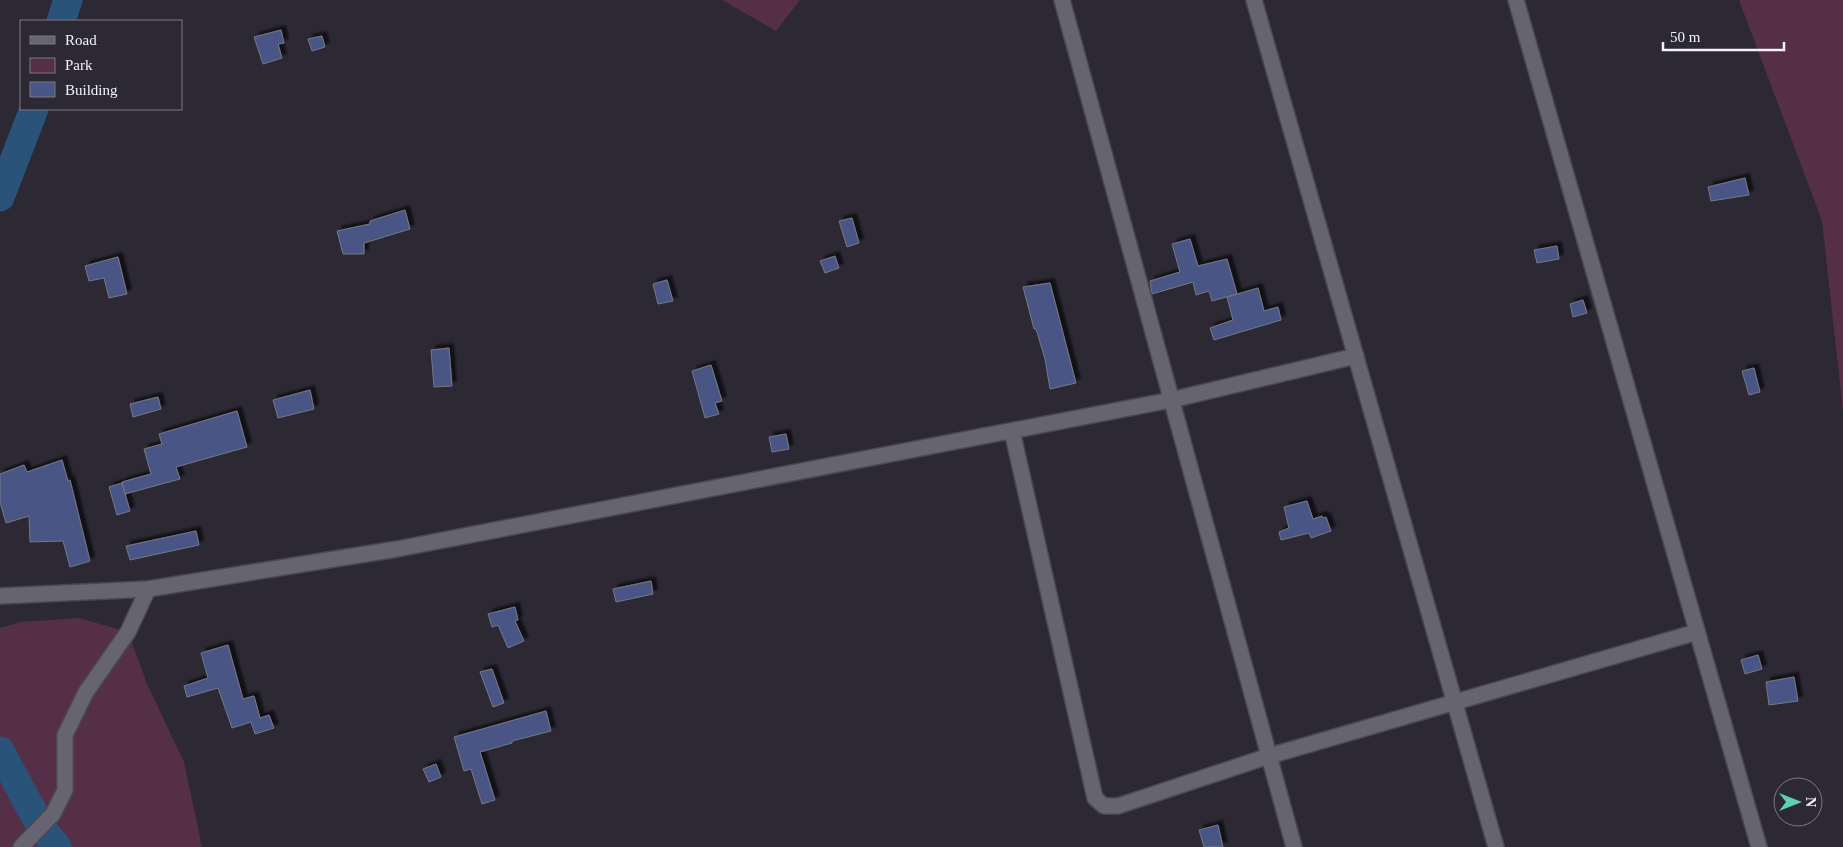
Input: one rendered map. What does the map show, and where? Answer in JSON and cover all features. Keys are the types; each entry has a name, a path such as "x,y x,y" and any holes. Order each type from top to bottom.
{"street":[{"path":"1062,0 1294,847"},
{"path":"1254,0 1496,847"},
{"path":"1516,0 1759,847"},
{"path":"0,596 148,589 397,549 1171,400 1356,356"},
{"path":"1012,431 1095,798 1104,806 1118,806 1269,756 1697,632"},
{"path":"21,847 53,814 65,790 66,735 86,692 128,632 148,589"}],"green space":[{"path":"722,0 800,0 776,31"},
{"path":"1739,0 1843,0 1843,411 1822,221"},
{"path":"79,618 128,632 148,686 184,762 202,847 0,847 0,628 21,622"}],"building":[{"path":"281,30 284,43 278,44 282,58 263,64 254,37"},
{"path":"322,36 325,47 312,51 308,39"},
{"path":"1745,178 1749,195 1711,201 1708,187"},
{"path":"405,210 410,229 364,243 364,254 343,254 337,231 370,224 370,221"},
{"path":"852,218 859,243 847,247 839,221"},
{"path":"1190,239 1198,266 1227,259 1237,294 1212,301 1209,291 1196,295 1193,282 1152,294 1150,281 1180,272 1172,244"},
{"path":"1557,246 1559,259 1537,263 1534,250"},
{"path":"835,256 839,268 825,273 820,261"},
{"path":"118,257 127,294 109,298 104,278 89,281 85,266"},
{"path":"667,280 673,301 658,304 653,284"},
{"path":"1050,283 1076,383 1050,389 1045,359 1036,329 1034,329 1023,287"},
{"path":"1258,288 1264,311 1278,307 1281,320 1214,340 1210,328 1233,320 1227,297"},
{"path":"1583,300 1587,313 1573,317 1570,304"},
{"path":"449,348 452,386 434,387 431,350"},
{"path":"711,365 722,401 715,403 719,414 705,418 692,371"},
{"path":"1754,368 1760,392 1749,395 1742,371"},
{"path":"310,390 314,409 278,418 273,400"},
{"path":"158,397 161,409 133,417 130,404"},
{"path":"237,411 247,447 176,467 180,479 125,494 122,482 151,474 144,449 162,444 159,434"},
{"path":"786,434 789,449 772,452 769,437"},
{"path":"62,460 68,481 70,480 90,561 70,567 63,541 30,542 29,516 6,523 0,502 0,474 24,465 27,472"},
{"path":"122,483 130,511 117,515 109,487"},
{"path":"1307,501 1313,519 1322,516 1323,518 1326,517 1331,531 1311,538 1309,533 1281,540 1279,532 1289,528 1284,507"},
{"path":"196,531 199,545 130,560 126,546"},
{"path":"651,581 653,594 616,602 613,589"},
{"path":"515,607 518,620 515,621 524,641 508,648 498,625 492,627 488,614"},
{"path":"228,645 243,699 254,696 260,718 269,715 274,728 255,734 251,722 232,728 218,688 187,697 184,686 208,678 201,653"},
{"path":"1758,655 1762,669 1745,674 1741,660"},
{"path":"492,669 504,703 493,707 480,672"},
{"path":"1794,677 1798,701 1769,705 1766,682"},
{"path":"546,711 551,731 480,752 495,800 482,804 471,769 464,771 454,737"},
{"path":"436,764 441,777 429,782 423,769"},
{"path":"1218,825 1223,847 1204,847 1199,830"}],"waterway":[{"path":"61,20 68,0"},
{"path":"0,197 34,110"},
{"path":"0,751 41,827 57,847"}]}
